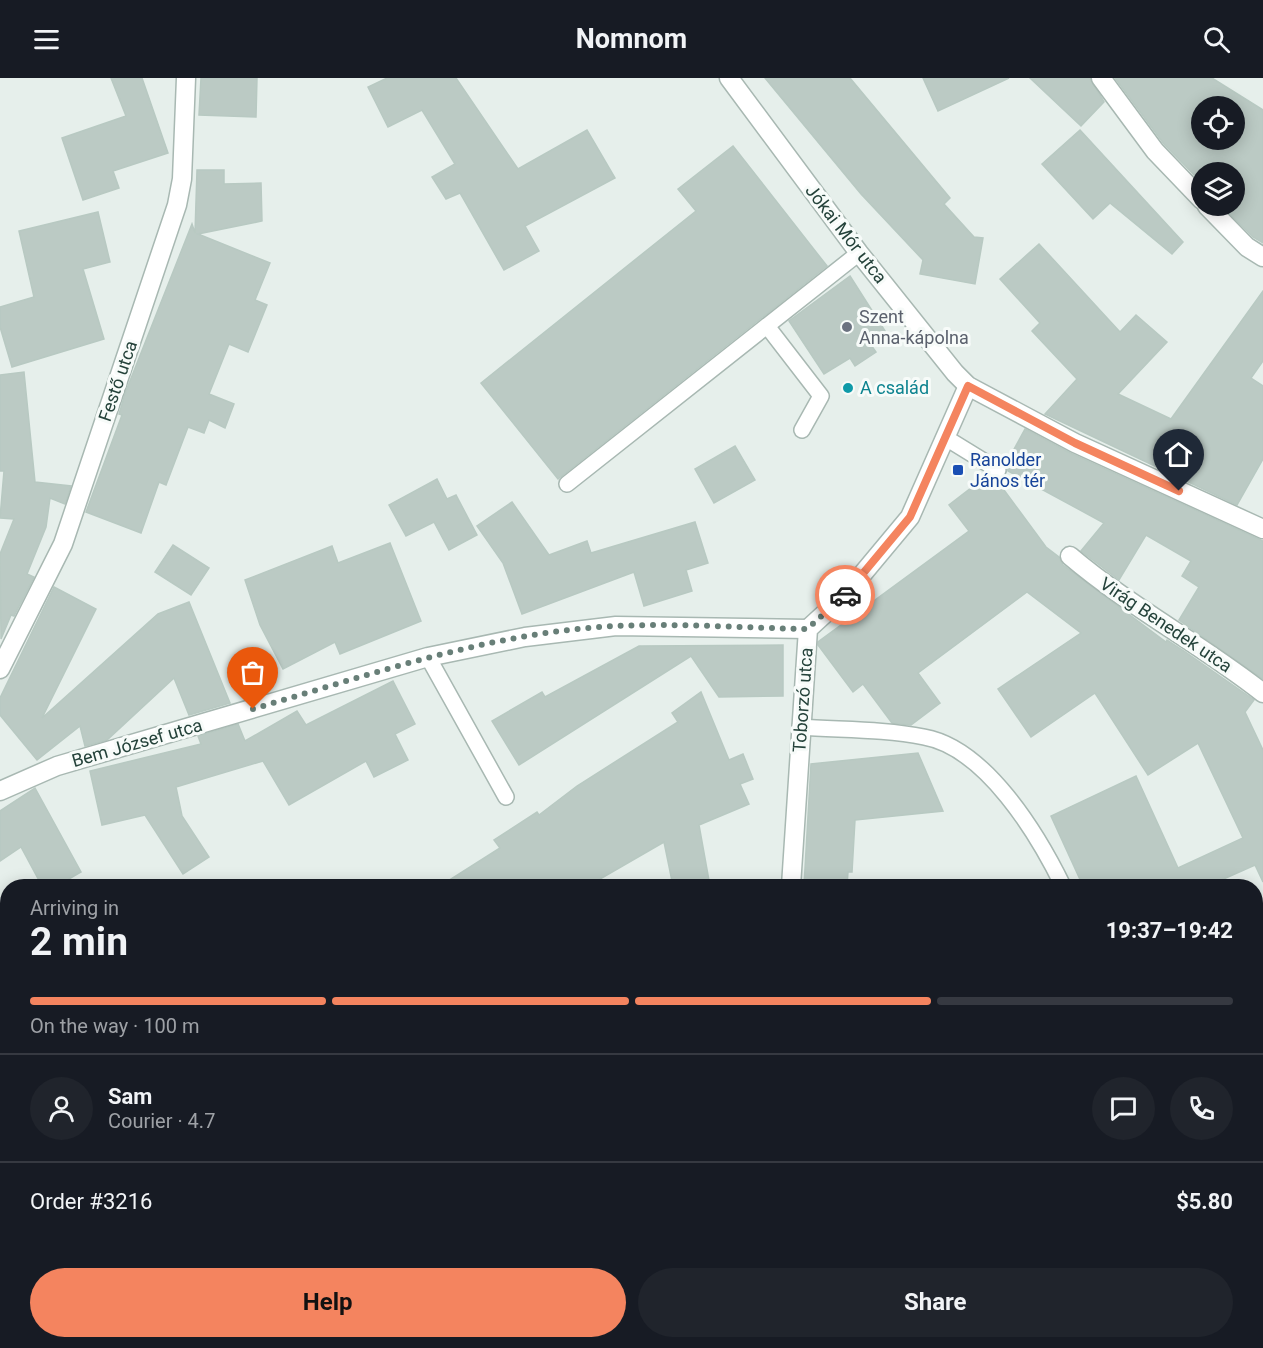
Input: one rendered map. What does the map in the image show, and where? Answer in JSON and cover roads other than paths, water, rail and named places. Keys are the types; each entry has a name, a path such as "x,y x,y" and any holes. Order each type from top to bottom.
{"street":[{"name":"Festő utca","path":"0,669 63,544 177,205 182,179 186,78"},
{"name":"Jókai Mór utca","path":"729,78 859,253 955,373 968,386 1075,443 1263,529"},
{"path":"1101,78 1155,151 1191,189"},
{"path":"1217,216 1247,247 1263,257"},
{"name":"Toborzó utca","path":"791,879 807,629 845,595 910,517 968,386"},
{"name":"Virág Benedek utca","path":"1070,556 1102,584 1225,664 1263,693"},
{"name":"Bem József utca","path":"0,791 57,766 428,657 525,637 616,626 807,629"}],"lane":[{"path":"567,484 859,253"},
{"path":"767,326 821,396 801,430"},
{"path":"946,438 998,470"},
{"path":"428,657 506,797"},
{"path":"800,727 925,737 950,747 977,765 1022,813 1041,841 1060,879"}],"place":[{"name":"Szent Anna-kápolna","path":"847,327"},
{"name":"A család","path":"848,388"},
{"name":"Ranolder János tér","path":"958,470"}]}
